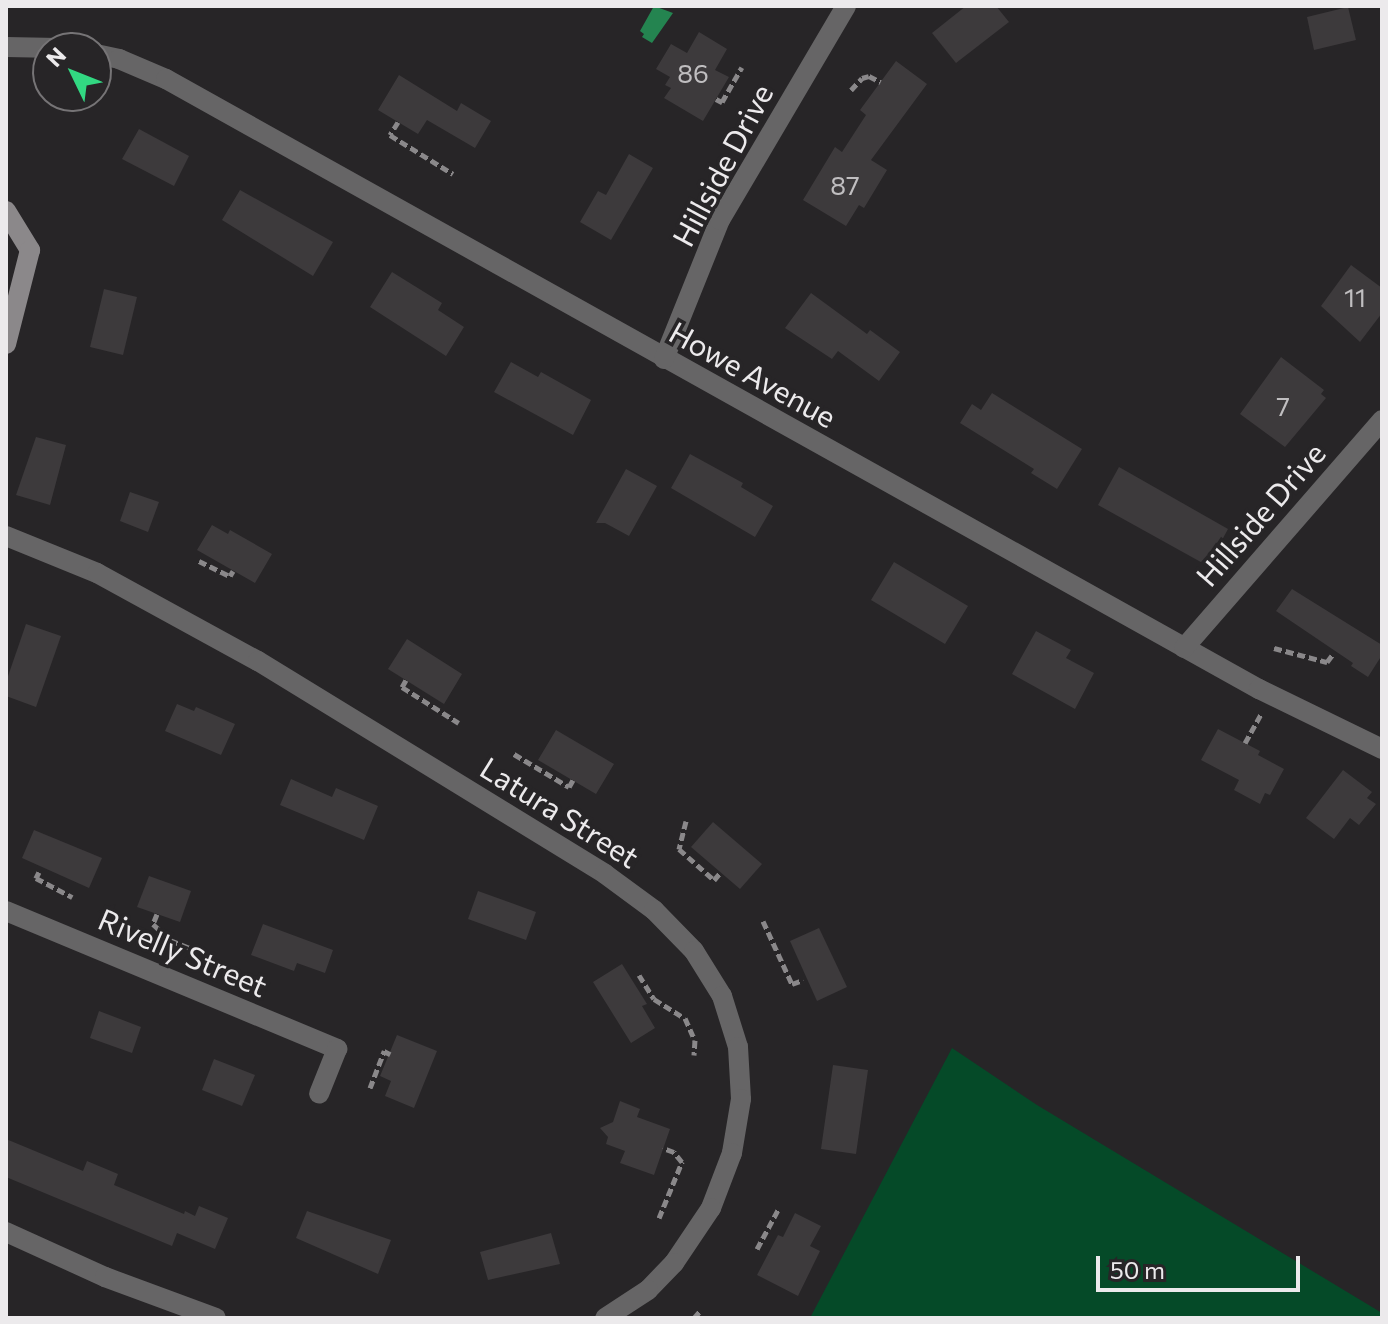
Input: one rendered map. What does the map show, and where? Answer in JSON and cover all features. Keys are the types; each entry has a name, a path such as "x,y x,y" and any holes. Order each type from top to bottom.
{"street":[{"name":"Hillside Drive","path":"664,359 720,220 846,6"},
{"path":"6,47 32,48"},
{"name":"Howe Avenue","path":"112,57 166,79 1184,648 1382,749"},
{"path":"6,211 30,250 6,344"},
{"name":"Hillside Drive","path":"1184,648 1382,420"},
{"name":"Latura Street","path":"6,536 97,573 258,661 594,867 654,910 694,951 722,996 738,1047 741,1099 732,1153 711,1208 674,1263 648,1290 605,1318"},
{"name":"Rivelly Street","path":"6,911 337,1049 319,1094"},
{"path":"6,1232 132,1288 216,1318"}],"path":[{"path":"716,99 722,102 742,67"},
{"path":"851,90 862,78 869,76 881,82"},
{"path":"398,122 390,135 453,174"},
{"path":"199,561 230,576 233,571"},
{"path":"1274,648 1327,662 1333,654"},
{"path":"406,680 402,687 459,723"},
{"path":"1245,743 1271,695"},
{"path":"514,754 569,787 573,780"},
{"path":"686,821 679,849 714,880 721,872"},
{"path":"39,872 36,878 72,897"},
{"path":"157,914 153,924 170,940 190,948"},
{"path":"763,921 792,984 803,980"},
{"path":"639,975 654,999 685,1018 695,1040 694,1055"},
{"path":"370,1088 384,1051 390,1054"},
{"path":"659,1218 682,1162 674,1152 663,1148"},
{"path":"757,1249 779,1208"},
{"path":"694,1318 701,1310"}],"shaded area":[{"path":"654,6 673,13 652,43 642,37 644,34 640,31"},
{"path":"952,1048 1037,1105 1382,1313 1382,1318 810,1318"}],"building":[{"path":"966,6 996,6 1009,22 956,63 932,33"},
{"path":"1348,7 1356,40 1314,50 1307,17"},
{"path":"699,32 727,49 715,70 729,77 703,121 664,98 671,88 665,85 670,77 656,69 671,44 687,53"},
{"path":"896,61 927,84 871,160 887,170 864,208 859,205 846,226 803,200 835,147 842,152 866,115 860,110"},
{"path":"399,75 457,111 461,103 491,121 475,148 427,120 418,134 378,110"},
{"path":"139,129 189,156 174,186 122,159"},
{"path":"629,154 653,168 611,240 580,222 598,191 606,195"},
{"path":"240,190 333,242 313,276 222,220"},
{"path":"1351,265 1382,288 1382,313 1360,342 1321,306"},
{"path":"392,272 442,303 438,310 464,327 446,356 370,307"},
{"path":"104,289 137,297 123,355 90,347"},
{"path":"811,293 867,334 870,330 900,352 879,381 838,351 832,359 785,328"},
{"path":"1281,357 1324,390 1321,394 1326,398 1285,447 1240,414"},
{"path":"511,362 538,377 541,372 591,400 573,435 494,392"},
{"path":"992,393 1082,449 1057,489 1031,473 1034,469 960,423 972,404 981,410"},
{"path":"36,437 66,445 50,505 16,495"},
{"path":"690,454 743,483 741,487 773,506 755,537 671,488"},
{"path":"1119,467 1228,529 1208,566 1098,505"},
{"path":"626,469 657,486 629,536 605,523 596,523"},
{"path":"130,492 159,502 148,532 120,521"},
{"path":"212,525 228,534 230,530 272,554 255,583 197,550"},
{"path":"894,562 968,606 945,644 871,600"},
{"path":"1292,589 1382,645 1382,655 1368,677 1351,666 1353,663 1276,611"},
{"path":"26,624 61,636 36,707 6,696 6,682"},
{"path":"1036,631 1071,650 1066,658 1094,673 1075,709 1012,674"},
{"path":"407,639 462,674 444,704 388,669"},
{"path":"177,704 194,711 196,707 235,724 221,755 165,731"},
{"path":"1218,729 1260,751 1258,755 1284,769 1270,795 1265,793 1260,804 1234,790 1239,780 1201,760"},
{"path":"556,730 614,764 596,794 538,760"},
{"path":"1343,770 1372,792 1367,798 1376,804 1359,825 1350,818 1334,839 1306,818"},
{"path":"291,779 332,797 336,788 378,806 364,840 280,805"},
{"path":"713,822 762,864 740,889 691,847"},
{"path":"34,830 102,858 89,888 22,858"},
{"path":"149,876 191,891 180,922 137,907"},
{"path":"478,891 536,912 526,940 468,919"},
{"path":"263,924 333,950 325,973 297,963 294,971 251,955"},
{"path":"819,928 847,987 817,1001 790,941"},
{"path":"622,964 647,1004 642,1006 655,1028 631,1043 593,982"},
{"path":"99,1011 141,1027 132,1053 90,1038"},
{"path":"397,1035 437,1051 414,1108 385,1096 391,1081 380,1076"},
{"path":"214,1059 255,1075 242,1106 202,1090"},
{"path":"833,1065 868,1070 856,1154 821,1149"},
{"path":"620,1101 640,1109 637,1117 670,1129 654,1175 620,1163 625,1151 606,1144 608,1137 600,1128 613,1122"},
{"path":"6,1139 83,1171 87,1161 118,1174 114,1185 184,1214 185,1211 195,1216 199,1206 228,1218 215,1249 177,1233 172,1246 6,1177"},
{"path":"307,1211 391,1240 378,1274 296,1238"},
{"path":"795,1213 821,1226 810,1246 820,1251 798,1296 757,1275 778,1235 783,1237"},
{"path":"551,1233 560,1264 488,1280 480,1252"}]}
